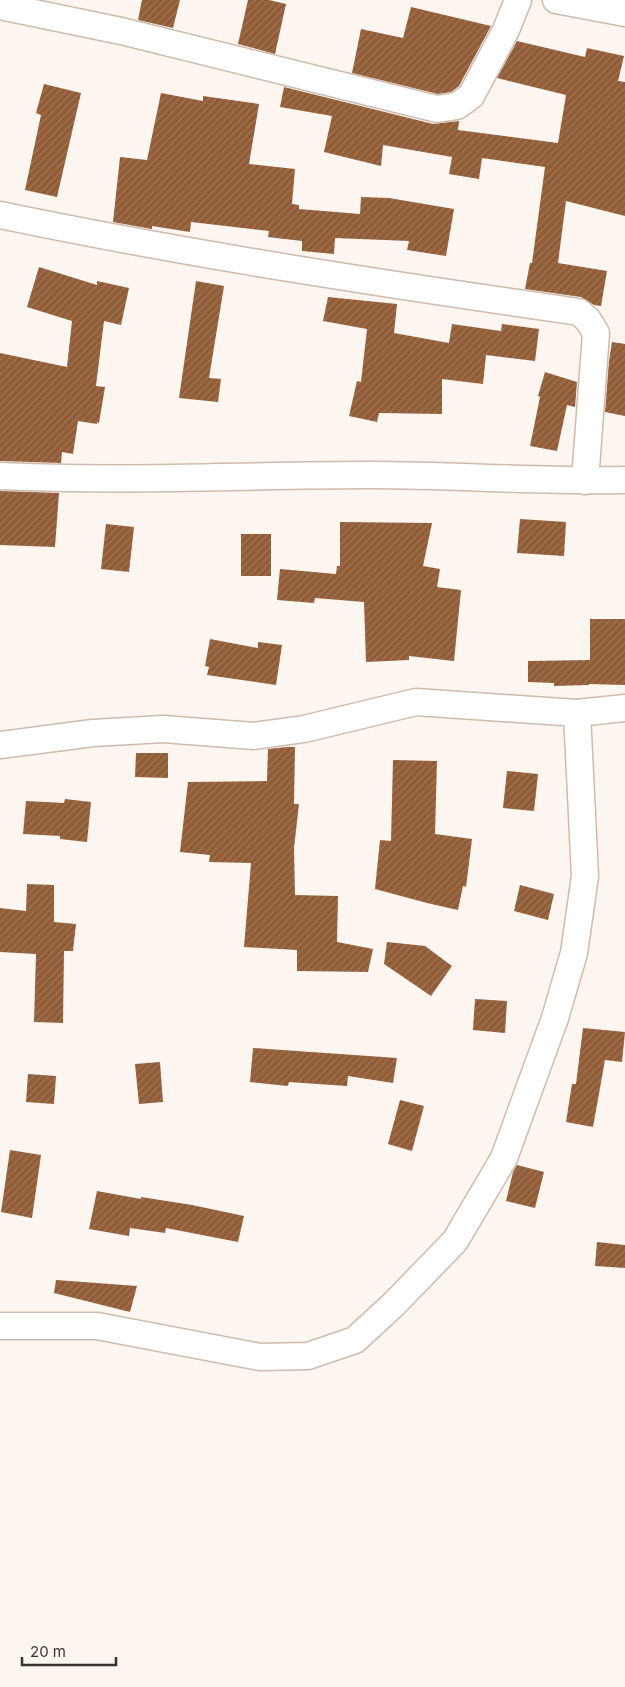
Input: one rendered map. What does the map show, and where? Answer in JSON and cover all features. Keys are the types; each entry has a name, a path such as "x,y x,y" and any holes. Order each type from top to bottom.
{"street":[{"path":"0,6 121,31 437,109 457,106 471,96 506,30 518,0"},
{"path":"556,0 625,13"},
{"path":"0,215 378,283 579,312 588,320 596,333 585,481"},
{"path":"0,476 67,479 372,475 585,481 625,480"},
{"path":"0,745 92,733 163,729 254,736 304,729 416,702 577,713 625,708"},
{"path":"0,1326 97,1326 260,1358 308,1356 355,1340 394,1304 455,1241 504,1158 555,1018 574,953 586,876 577,713"}],"building":[{"path":"142,0 180,0 173,28 138,20"},
{"path":"248,0 269,0 286,4 275,54 238,44"},
{"path":"411,7 491,26 459,86 451,92 438,94 352,73 361,29 403,38"},
{"path":"517,41 585,57 587,48 624,56 618,81 625,82 625,216 566,201 558,263 607,271 601,306 594,305 581,297 525,289 530,263 532,263 545,167 482,158 479,179 449,174 452,157 383,145 381,166 324,152 332,116 280,107 284,87 433,124 459,121 458,130 558,143 566,95 497,78"},
{"path":"44,84 81,93 57,197 25,190 41,115 36,113"},
{"path":"161,93 203,101 203,96 259,104 249,164 295,169 292,204 299,205 299,209 360,214 361,197 389,198 454,209 446,256 407,250 409,241 335,238 334,254 302,251 302,241 268,237 269,231 191,222 190,232 152,226 152,229 113,222 120,157 147,160"},
{"path":"39,267 97,285 97,281 129,288 121,325 104,321 96,386 105,387 99,423 78,421 73,454 62,452 61,463 0,461 0,353 67,367 72,321 27,307"},
{"path":"196,281 224,286 209,378 221,379 218,402 179,398"},
{"path":"328,297 397,304 394,333 449,343 452,324 501,331 502,324 539,329 535,361 486,355 483,384 442,379 442,414 379,413 377,422 349,416 357,381 361,382 367,329 323,321"},
{"path":"612,342 625,344 625,416 605,412"},
{"path":"545,372 577,382 575,407 567,405 557,451 530,446 540,397 538,396"},
{"path":"0,491 59,493 55,547 0,545"},
{"path":"520,519 566,522 564,556 517,553"},
{"path":"340,522 432,523 423,566 440,569 437,587 461,590 454,661 409,656 409,660 366,662 364,602 315,598 314,603 277,600 280,569 336,574 337,566 340,566"},
{"path":"106,524 134,527 129,572 101,569"},
{"path":"241,534 271,534 271,576 241,576"},
{"path":"590,619 625,619 625,685 589,684 554,686 554,683 528,682 528,661 590,660"},
{"path":"210,639 258,648 258,642 282,645 276,685 207,675 209,667 205,666"},
{"path":"295,747 294,804 299,804 294,848 295,895 338,896 337,942 373,949 368,972 297,971 297,950 244,947 251,863 209,862 210,855 180,852 188,782 267,781 268,749"},
{"path":"136,753 168,753 168,778 135,777"},
{"path":"393,760 437,761 435,834 472,839 466,887 463,886 458,910 375,889 380,840 391,841"},
{"path":"507,771 538,774 534,811 503,808"},
{"path":"65,799 91,802 87,842 60,839 60,836 23,834 26,801 64,803"},
{"path":"27,884 54,885 54,922 76,924 73,951 64,951 63,1023 34,1022 36,954 0,952 0,908 26,911"},
{"path":"520,885 554,894 548,920 514,911"},
{"path":"387,942 425,946 452,966 431,996 384,964"},
{"path":"475,999 507,1001 505,1033 473,1030"},
{"path":"583,1028 625,1032 622,1062 605,1060 593,1127 566,1122 572,1084 576,1084"},
{"path":"253,1048 397,1058 393,1083 348,1076 347,1086 289,1082 288,1086 250,1082"},
{"path":"160,1062 163,1102 139,1104 135,1064"},
{"path":"28,1074 56,1076 54,1104 26,1102"},
{"path":"400,1100 424,1106 412,1151 388,1144"},
{"path":"10,1150 41,1155 32,1218 1,1212"},
{"path":"517,1165 544,1172 535,1208 506,1201 513,1172"},
{"path":"97,1191 192,1205 244,1216 238,1242 166,1228 165,1233 130,1228 129,1236 89,1229"},
{"path":"597,1242 625,1245 625,1268 595,1266"},
{"path":"56,1280 137,1286 130,1312 54,1293"}]}
